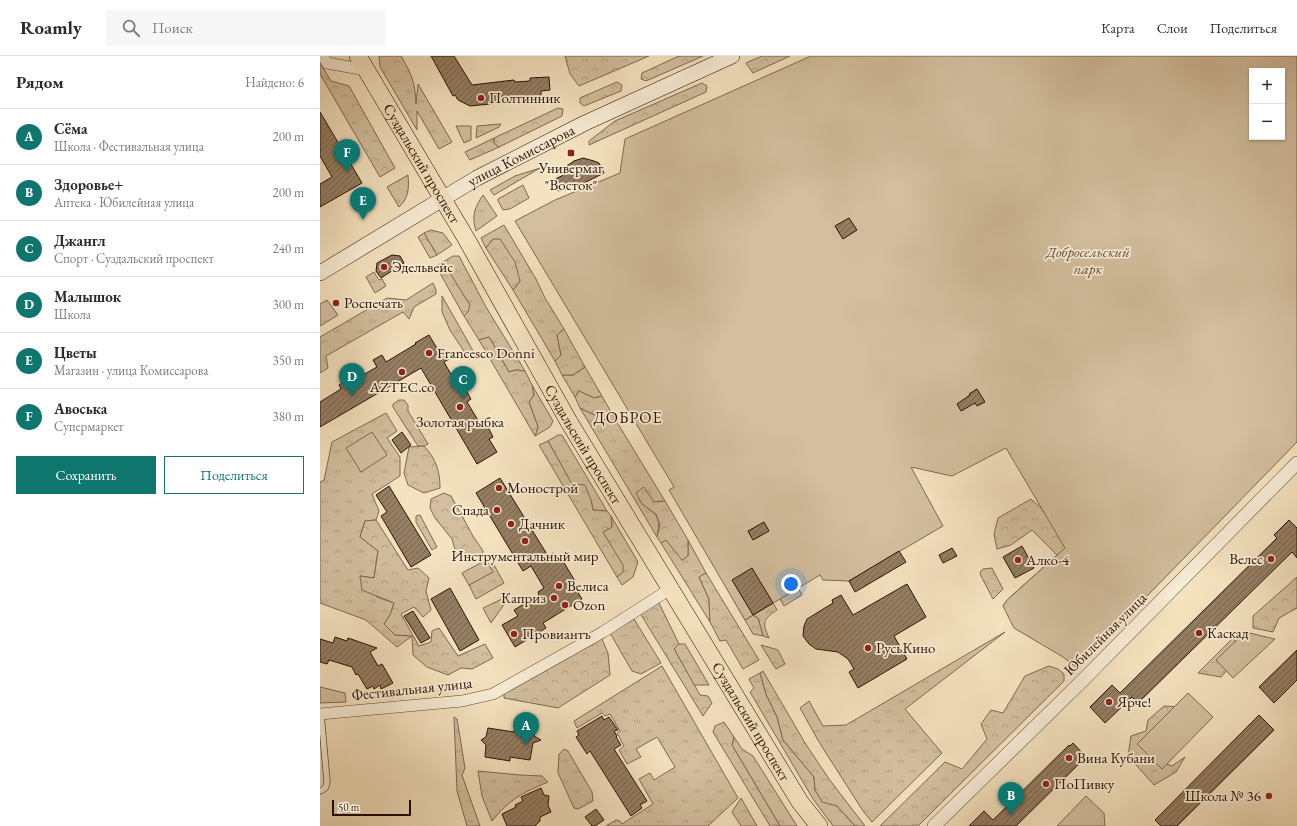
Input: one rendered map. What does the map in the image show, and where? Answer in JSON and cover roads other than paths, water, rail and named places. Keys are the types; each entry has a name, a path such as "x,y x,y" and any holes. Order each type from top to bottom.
{"main road":[{"name":"улица Комиссарова","path":"320,273 477,178 579,126 732,56"},
{"name":"Суздальский проспект","path":"364,61 569,422 800,802 819,826"},
{"path":"800,802 809,826"}],"street":[{"path":"323,56 328,63 364,61"},
{"name":"Юбилейная улица","path":"934,826 1068,695 1297,463"},
{"name":"Фестивальная улица","path":"321,714 462,701 492,694 603,632 670,590"}],"lane":[{"path":"320,791 327,785 321,714"}],"place":[{"name":"Полтинник","path":"481,98"},
{"name":"Универмаг \"Восток\"","path":"571,153"},
{"name":"Авоська","path":"347,172"},
{"name":"Цветы","path":"363,220"},
{"name":"Эдельвейс","path":"384,267"},
{"name":"Роспечать","path":"336,303"},
{"name":"Francesco Donni","path":"429,353"},
{"name":"AZTEC.co","path":"402,372"},
{"name":"Малышок","path":"352,396"},
{"name":"Джангл","path":"463,399"},
{"name":"Золотая рыбка","path":"460,407"},
{"name":"Монострой","path":"499,488"},
{"name":"Спада","path":"497,510"},
{"name":"Дачник","path":"511,524"},
{"name":"Инструментальный мир","path":"525,541"},
{"name":"Велес","path":"1271,559"},
{"name":"Алко-4","path":"1018,560"},
{"name":"Велиса","path":"559,586"},
{"name":"Каприз","path":"554,598"},
{"name":"Ozon","path":"565,605"},
{"name":"Каскад","path":"1199,633"},
{"name":"Провиантъ","path":"514,634"},
{"name":"РусьКино","path":"868,648"},
{"name":"Ярче!","path":"1109,702"},
{"name":"Сёма","path":"526,745"},
{"name":"Вина Кубани","path":"1069,758"},
{"name":"ПоПивку","path":"1046,784"},
{"name":"Школа № 36","path":"1269,796"},
{"name":"Здоровье+","path":"1011,815"}],"district":[{"name":"ДОБРОЕ","path":"628,417"}],"park label":[{"name":"Добросельский парк","path":"1088,260"}]}
